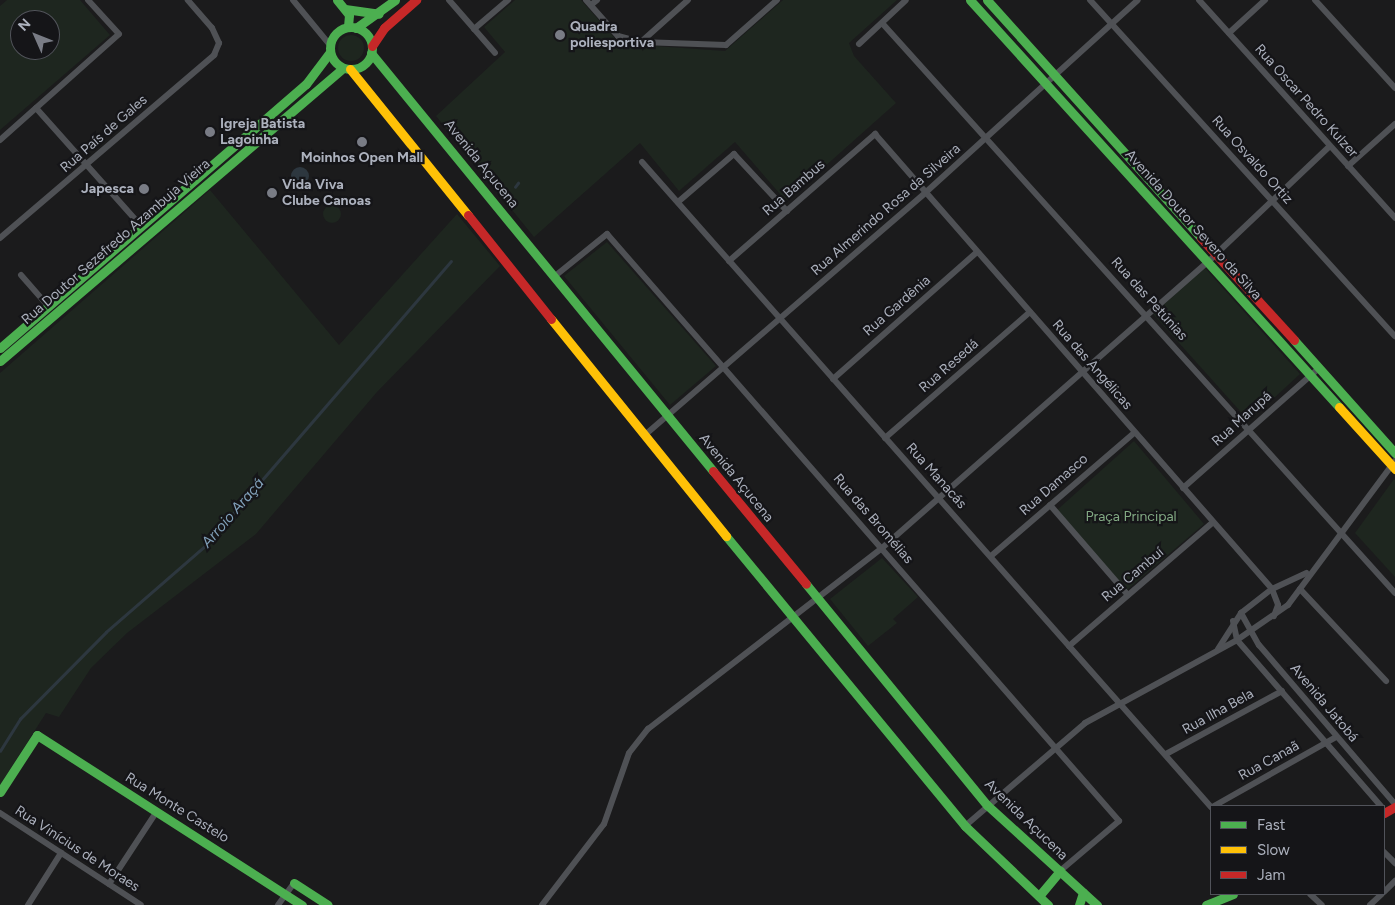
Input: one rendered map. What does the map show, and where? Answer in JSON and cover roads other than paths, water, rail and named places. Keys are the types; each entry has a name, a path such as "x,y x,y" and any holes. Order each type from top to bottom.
{"main road":[{"path":"337,0 345,10 352,28 367,34 372,50"},
{"path":"395,0 380,14 352,28 336,33 330,49 646,434 790,616 965,826 1048,905"},
{"path":"347,69 364,65 384,28 416,0"},
{"name":"Avenida Doutor Severo da Silva","path":"970,0 1310,376 1394,465"},
{"name":"Avenida Doutor Severo da Silva","path":"987,0 1395,453"},
{"path":"345,10 380,14"},
{"name":"Rua Doutor Sezefredo Azambuja Vieira","path":"0,348 306,84 330,49"},
{"name":"Avenida Açucena","path":"372,50 816,598 987,805 1097,905"},
{"name":"Rua Doutor Sezefredo Azambuja Vieira","path":"0,361 347,69"},
{"name":"Rua Monte Castelo","path":"0,792 37,735 302,905"},
{"path":"1039,896 1060,872"},
{"path":"294,882 328,905"},
{"path":"1079,905 1084,893"},
{"path":"1206,905 1231,895"}],"street":[{"path":"0,140 119,34 88,0"},
{"name":"Rua País de Gales","path":"0,238 214,55 219,43 212,28 188,0"},
{"path":"293,0 330,49"},
{"path":"449,0 495,53"},
{"path":"474,29 508,0"},
{"path":"596,0 588,3 618,36 641,42 726,45 777,0"},
{"path":"641,42 688,0"},
{"path":"859,44 906,0"},
{"name":"Rua Osvaldo Ortiz","path":"1090,0 1395,336"},
{"name":"Rua Almerindo Rosa da Silveira","path":"646,434 925,193 1138,0"},
{"name":"Rua Oscar Pedro Kulzer","path":"1199,0 1395,218"},
{"path":"1229,33 1265,0"},
{"path":"1315,0 1395,88"},
{"name":"Rua das Petúnias","path":"882,23 1147,314 1395,593"},
{"path":"36,108 141,226"},
{"path":"1348,166 1395,124"},
{"name":"Rua das Angélicas","path":"875,134 1272,589"},
{"name":"Rua Bambus","path":"729,261 875,134"},
{"path":"542,905 604,824 629,753 640,738 790,616 882,548 1215,255 1330,146"},
{"path":"678,202 734,154 786,211"},
{"name":"Rua Manacás","path":"642,162 1069,646 1212,805"},
{"name":"Rua das Bromélias","path":"555,276 607,234 1119,821 1060,872"},
{"name":"Rua Gardênia","path":"833,379 977,252"},
{"path":"21,275 48,306"},
{"name":"Rua Resedá","path":"885,438 1030,312"},
{"name":"Rua Marupá","path":"1183,488 1318,369"},
{"name":"Rua Damasco","path":"991,556 1134,433"},
{"path":"965,826 987,805 1056,748 1120,703 1218,651 1274,616 1300,589 1307,573 1394,465"},
{"path":"1050,505 1128,595"},
{"name":"Rua Cambuí","path":"1069,646 1213,522"},
{"path":"1218,651 1233,621 1241,613 1272,589 1307,573"},
{"path":"1272,589 1278,605 1274,616"},
{"path":"1300,589 1386,681"},
{"name":"Avenida Jatobá","path":"1241,613 1249,632 1395,806"},
{"name":"Avenida Jatobá","path":"1233,621 1237,640 1380,805"},
{"name":"Rua Ilha Bela","path":"1166,754 1282,691"},
{"name":"Rua Canaã","path":"1215,805 1327,744 1336,737"},
{"path":"1341,760 1350,753"},
{"path":"109,884 157,811"},
{"name":"Rua Vinícius de Moraes","path":"0,813 109,884 132,903 141,905"},
{"path":"28,905 61,853"},
{"path":"1385,853 1395,863"},
{"path":"1385,891 1395,881"},
{"path":"278,905 294,882"},
{"path":"1311,895 1322,905"},
{"path":"1370,905 1381,895"}],"waterway":[{"name":"Arroio Araçá","path":"515,187 518,183"},
{"name":"Arroio Araçá","path":"0,751 20,719 106,632 205,546 451,261"}],"place":[{"name":"Quadra poliesportiva","path":"560,35"},
{"name":"Igreja Batista Lagoinha","path":"210,132"},
{"name":"Moinhos Open Mall","path":"362,142"},
{"name":"Japesca","path":"144,189"},
{"name":"Vida Viva Clube Canoas","path":"272,193"}],"park label":[{"name":"Praça Principal","path":"1131,517"}]}
